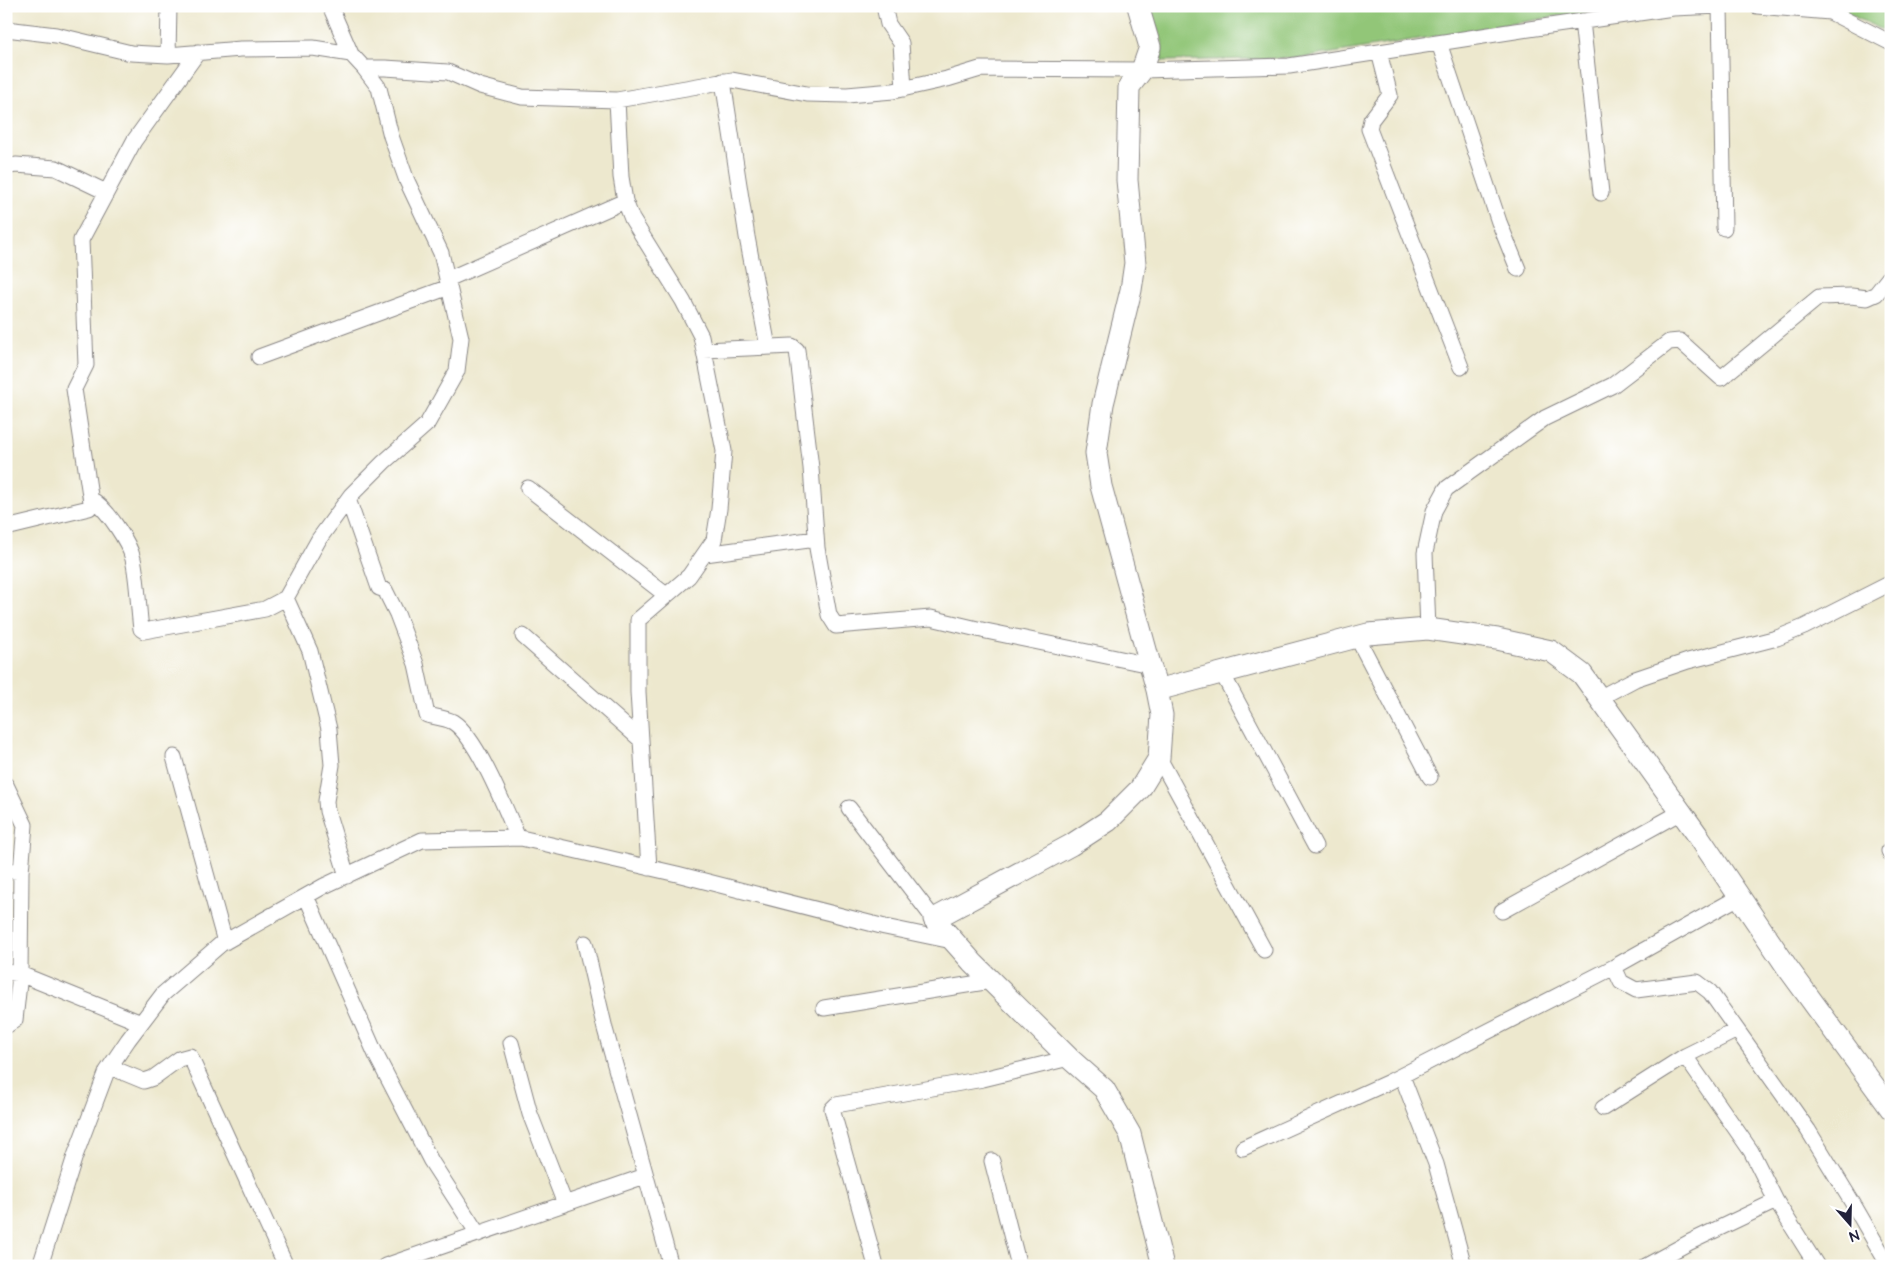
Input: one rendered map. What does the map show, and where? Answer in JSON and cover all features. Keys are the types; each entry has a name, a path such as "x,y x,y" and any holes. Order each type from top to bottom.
{"street":[{"path":"168,54 169,6"},
{"path":"91,499 100,504 117,527 133,557 141,629 144,631 265,609 286,598 320,539 348,498 384,462 427,424 457,371 461,338 441,253 407,181 394,145 379,88 351,54 330,6"},
{"path":"884,6 888,24 901,43 904,89"},
{"path":"934,919 1071,845 1108,821 1140,789 1159,758 1162,716 1157,690 1101,486 1096,453 1103,404 1131,290 1135,263 1127,180 1129,87 1142,70 1150,47 1138,6"},
{"path":"364,68 448,72 480,86 522,97 617,100 732,80 807,94 847,96 904,89 980,69 1142,70 1289,66 1673,8 1720,6 1724,228"},
{"path":"1757,6 1830,12 1891,43"},
{"path":"1582,21 1601,193"},
{"path":"6,29 56,35 131,54 312,48 351,54"},
{"path":"1439,42 1499,222 1518,269"},
{"path":"6,528 89,508 91,499 74,389 86,365 81,240 134,141 198,52"},
{"path":"1379,52 1390,95 1370,120 1369,129 1462,367"},
{"path":"724,81 747,237 768,346"},
{"path":"617,100 621,177 625,201 632,219 683,301 701,336 724,451 719,509 714,540 689,576 638,620 638,692 649,868"},
{"path":"6,167 16,165 56,168 106,192"},
{"path":"259,357 448,283 625,201"},
{"path":"1428,629 1425,553 1434,511 1446,489 1546,418 1613,385 1669,342 1680,341 1721,378 1819,297 1851,296 1867,298 1876,294 1891,275"},
{"path":"704,350 792,346 797,350 811,468 816,539 829,615 836,626 931,618 986,632 1150,665"},
{"path":"528,488 666,595"},
{"path":"348,498 379,588 385,590 397,614 416,664 427,715 451,721 462,729 488,772 518,838"},
{"path":"705,554 816,539"},
{"path":"1599,698 1635,679 1688,661 1777,638 1804,627 1891,583"},
{"path":"286,598 310,651 329,729 332,765 326,801 327,811 347,876"},
{"path":"1157,690 1368,634 1428,629 1496,639 1551,651 1582,674 1681,812 1787,967 1891,1109"},
{"path":"523,636 641,740"},
{"path":"1357,637 1430,777"},
{"path":"1222,673 1315,846"},
{"path":"174,757 225,942"},
{"path":"1159,758 1264,950"},
{"path":"6,785 25,825 14,871 13,973 15,1020 6,1026"},
{"path":"849,808 952,942 1068,1058 1104,1089 1130,1134 1163,1266"},
{"path":"1502,911 1681,812"},
{"path":"40,1266 75,1156 110,1067 140,1023 163,994 225,942 306,896 422,840 518,838 952,942"},
{"path":"306,896 376,1056 432,1161 478,1234"},
{"path":"1243,1148 1402,1076 1614,967 1739,897"},
{"path":"585,943 605,1029 671,1266"},
{"path":"1614,967 1621,982 1636,990 1697,982 1710,992 1808,1130 1889,1266"},
{"path":"13,973 140,1023"},
{"path":"824,1008 991,981"},
{"path":"1603,1108 1685,1056 1737,1030"},
{"path":"511,1043 530,1114 565,1204"},
{"path":"110,1067 144,1081 153,1078 179,1059 190,1056 286,1266"},
{"path":"1685,1056 1701,1082 1751,1151 1776,1201 1817,1266"},
{"path":"876,1266 832,1109 836,1105 984,1079 1068,1058"},
{"path":"1402,1076 1436,1164 1464,1266"},
{"path":"992,1161 1018,1266"},
{"path":"385,1266 402,1263 478,1234 646,1176"},
{"path":"1646,1266 1690,1242 1776,1201"}],"green space":[{"path":"1147,6 1641,6 1566,15 1302,58 1162,61 1162,40"},
{"path":"1832,6 1891,6 1891,32 1878,28"}]}
